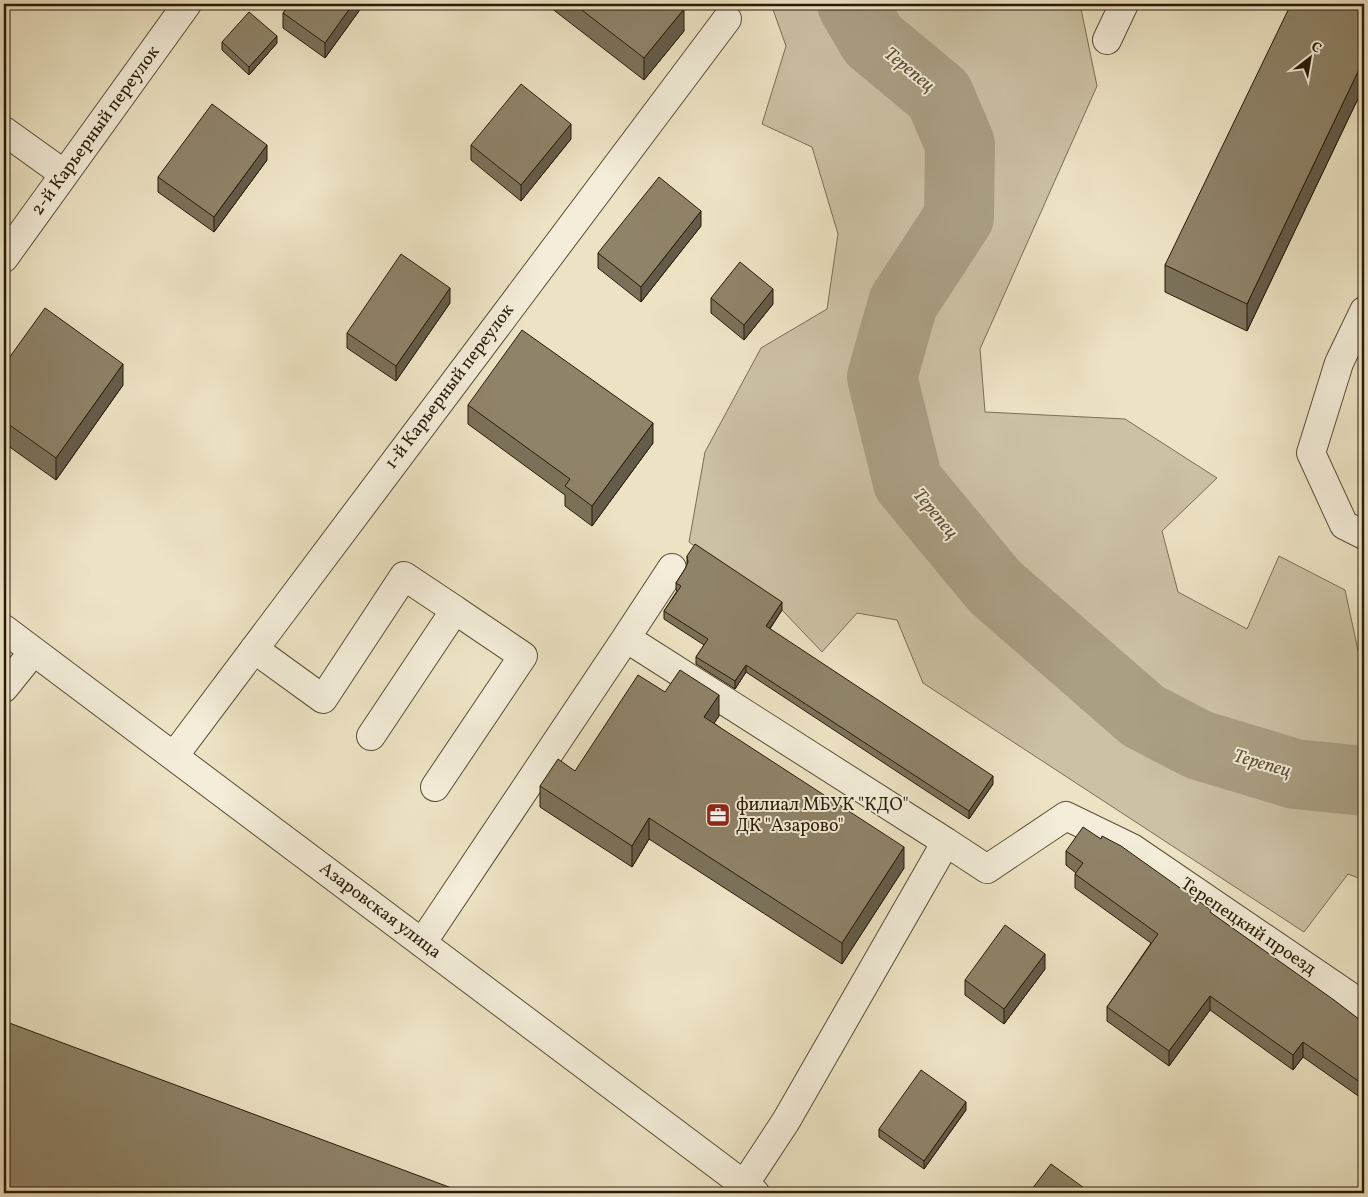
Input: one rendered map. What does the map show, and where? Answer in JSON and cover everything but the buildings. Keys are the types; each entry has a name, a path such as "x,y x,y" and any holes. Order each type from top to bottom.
{"street":[{"name":"2-й Карьерный переулок","path":"4,258 187,4"},
{"path":"1107,40 1124,4"},
{"name":"1-й Карьерный переулок","path":"174,756 727,19"},
{"path":"4,131 64,174"},
{"path":"1364,311 1339,363 1311,453 1344,525 1364,535"},
{"path":"422,943 672,568"},
{"path":"254,649 323,699 404,576 523,656 435,787"},
{"path":"371,736 455,610"},
{"name":"Азаровская улица","path":"4,629 750,1189"},
{"path":"626,638 946,842 786,1121 750,1189"},
{"path":"4,688 33,652"},
{"name":"Терепецкий проезд","path":"946,842 987,869 1066,816 1132,848 1364,1006"}],"shaded area":[{"path":"771,4 1080,4 1097,86 980,349 985,412 1125,419 1217,478 1162,531 1178,592 1247,629 1279,556 1345,590 1359,655 1364,658 1364,880 1348,874 1304,932 923,683 897,620 857,613 822,652 782,610 689,542 705,452 761,348 827,309 838,234 812,147 762,124 786,46"}],"waterway":[{"name":"Терепец","path":"852,4 873,40 939,95 960,144 959,217 903,303 882,377 908,482 995,587 1143,716 1199,745 1295,774 1364,781"}],"place":[{"name":"филиал МБУК \"КДО\" ДК \"Азарово\"","path":"718,815"}]}
